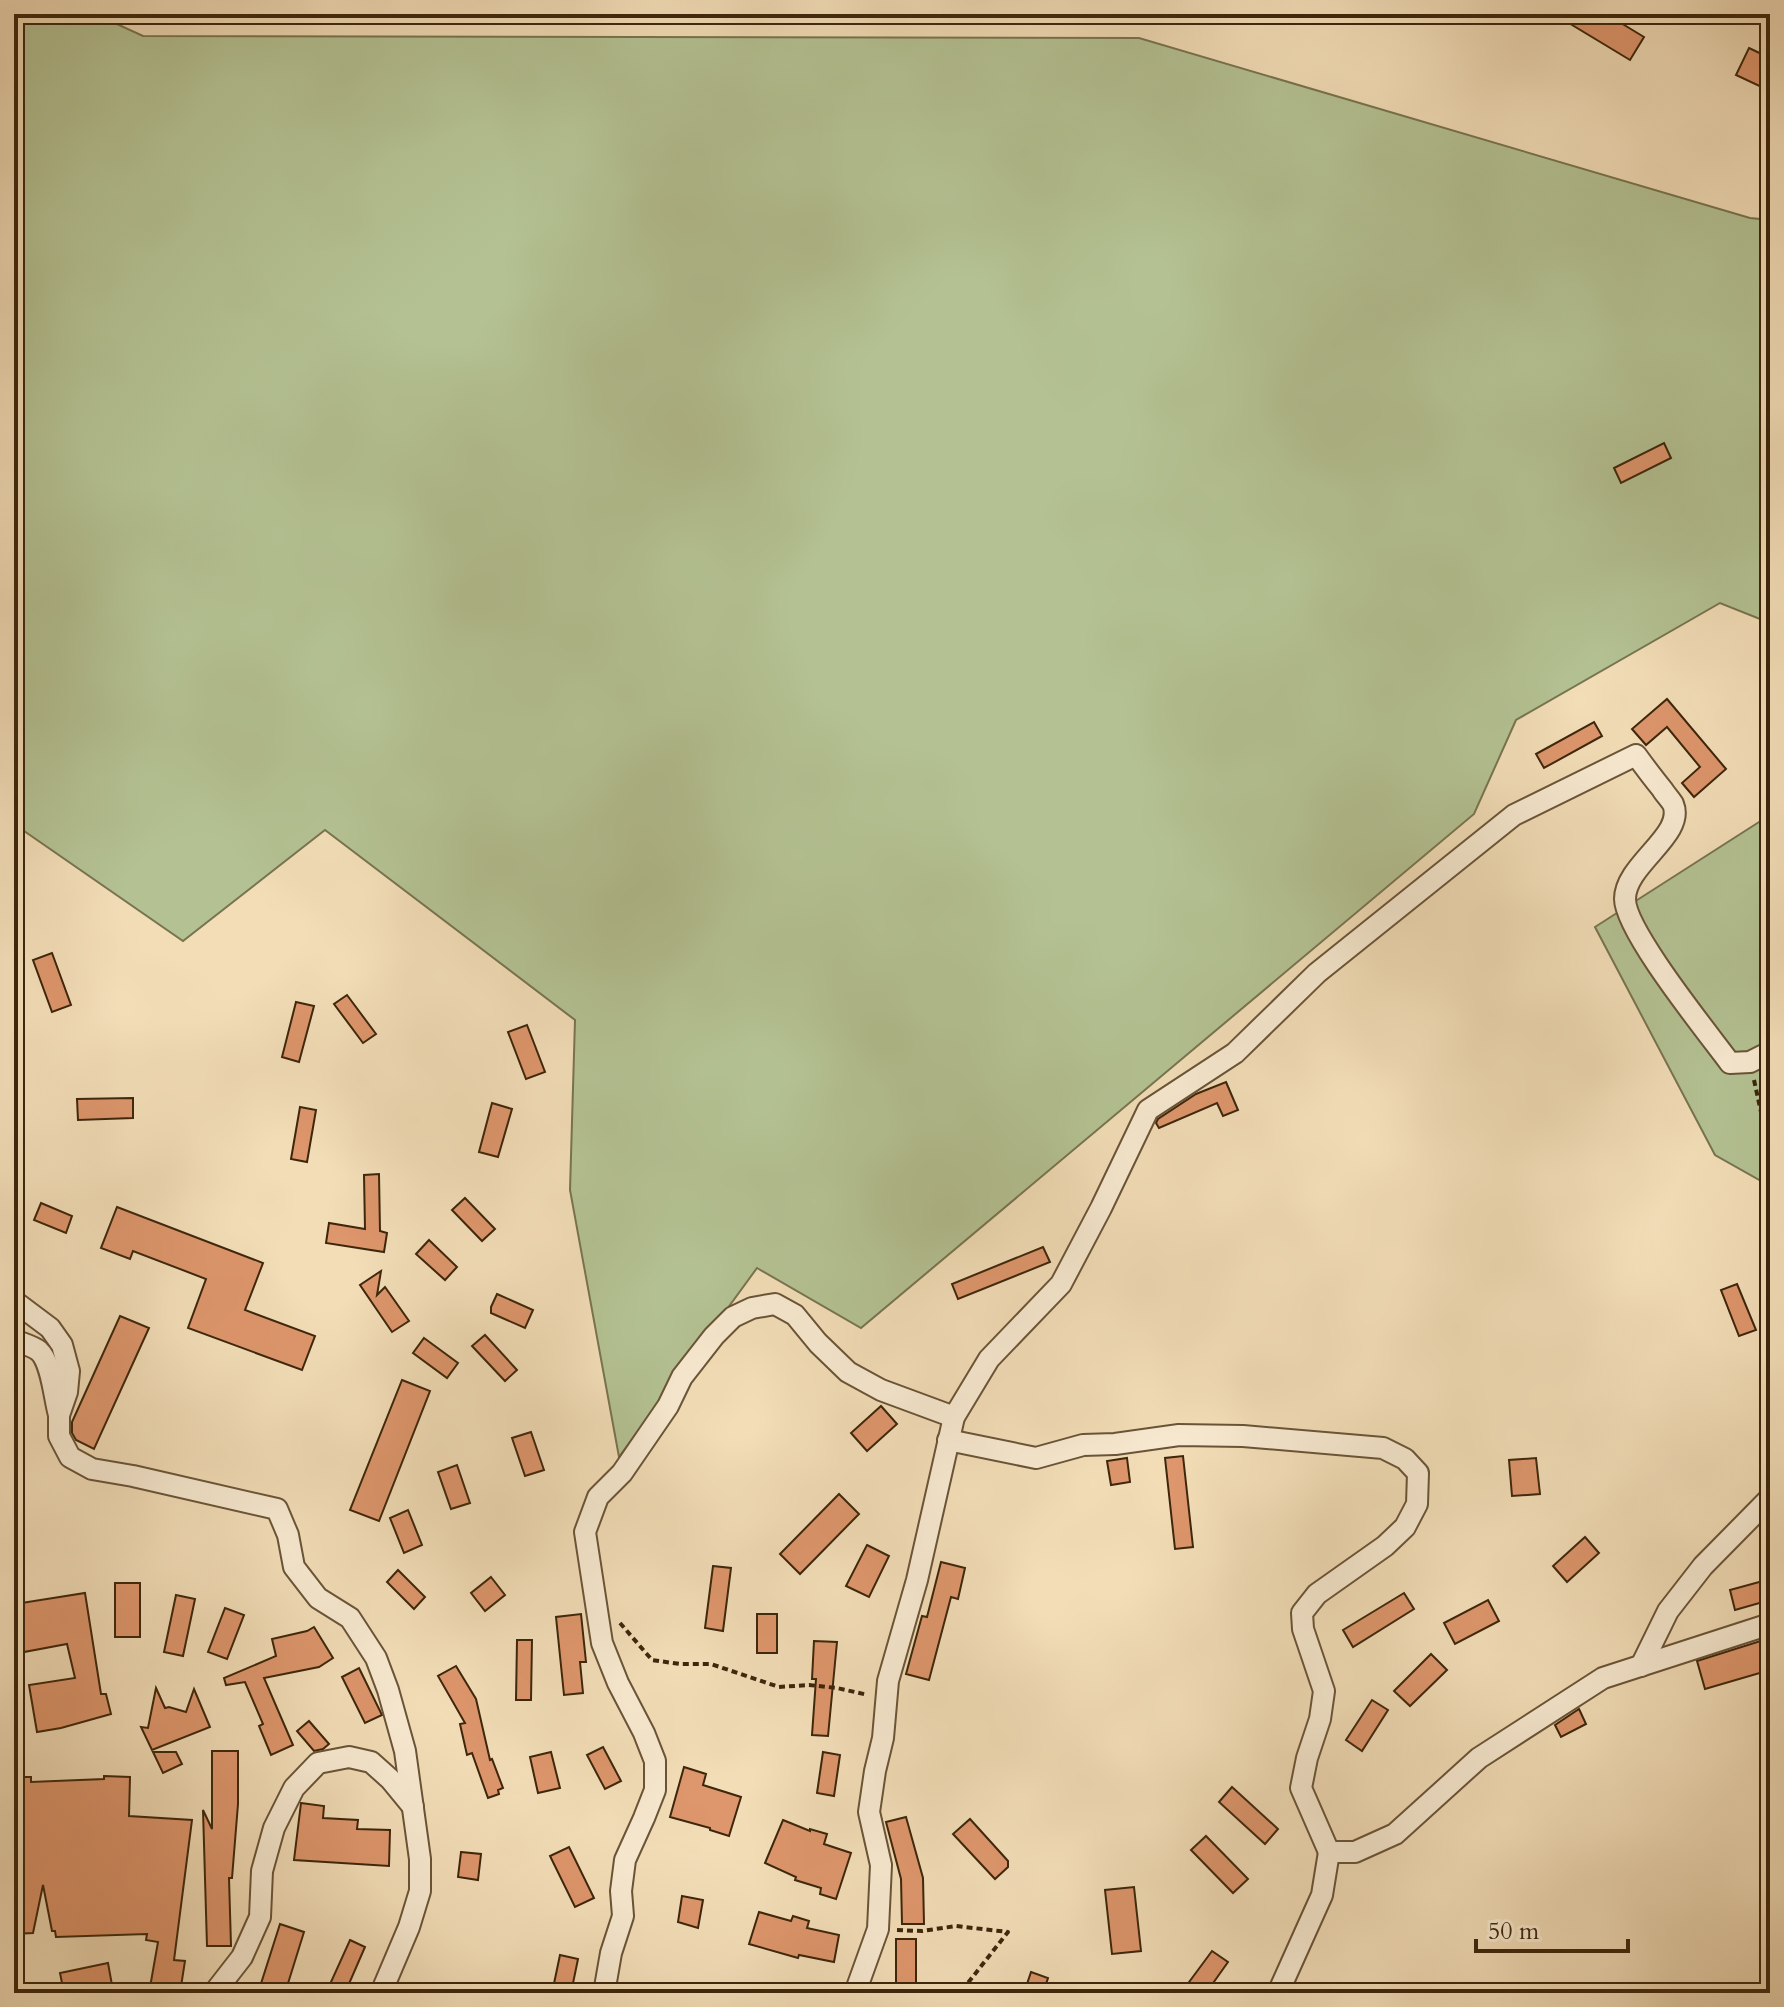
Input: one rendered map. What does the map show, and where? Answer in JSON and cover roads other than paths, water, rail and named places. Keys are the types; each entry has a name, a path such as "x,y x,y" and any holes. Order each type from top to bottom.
{"street":[{"path":"855,1993 878,1929 881,1865 869,1812 883,1738 888,1681 917,1580 954,1417 989,1359 1061,1284 1148,1110 1235,1053 1317,973 1514,815 1636,755 1673,805 1675,821 1631,878 1625,899 1631,918 1642,942 1730,1063 1750,1062 1770,1052"},
{"path":"14,1301 50,1328 62,1345 69,1371 67,1392 59,1415"},
{"path":"604,1993 611,1953 623,1916 621,1891 625,1860 655,1790 655,1761 602,1643 585,1532 598,1497 622,1473 668,1406 682,1377 714,1336 733,1317 752,1308 775,1304 795,1315 848,1372 881,1390 954,1417"},
{"path":"14,1340 39,1351 51,1374 59,1415 59,1436 70,1457 92,1469 277,1509 288,1535 294,1567 318,1598 350,1618 376,1658 405,1751 420,1859 420,1891 409,1927 381,1993"},
{"path":"948,1440 1036,1458 1083,1445 1179,1435 1243,1436 1383,1448 1405,1459 1418,1473 1417,1504 1405,1527 1385,1546 1317,1594 1302,1613 1303,1629 1324,1691 1320,1719 1301,1788 1329,1852 1322,1895 1278,1993"},
{"path":"1641,1666 1668,1611 1703,1566 1770,1498"},
{"path":"1329,1852 1355,1852 1395,1834 1479,1758 1603,1678 1770,1624"},
{"path":"214,1993 242,1957 260,1917 262,1871 274,1828 294,1788 318,1763 349,1757 371,1762 413,1807"}]}
